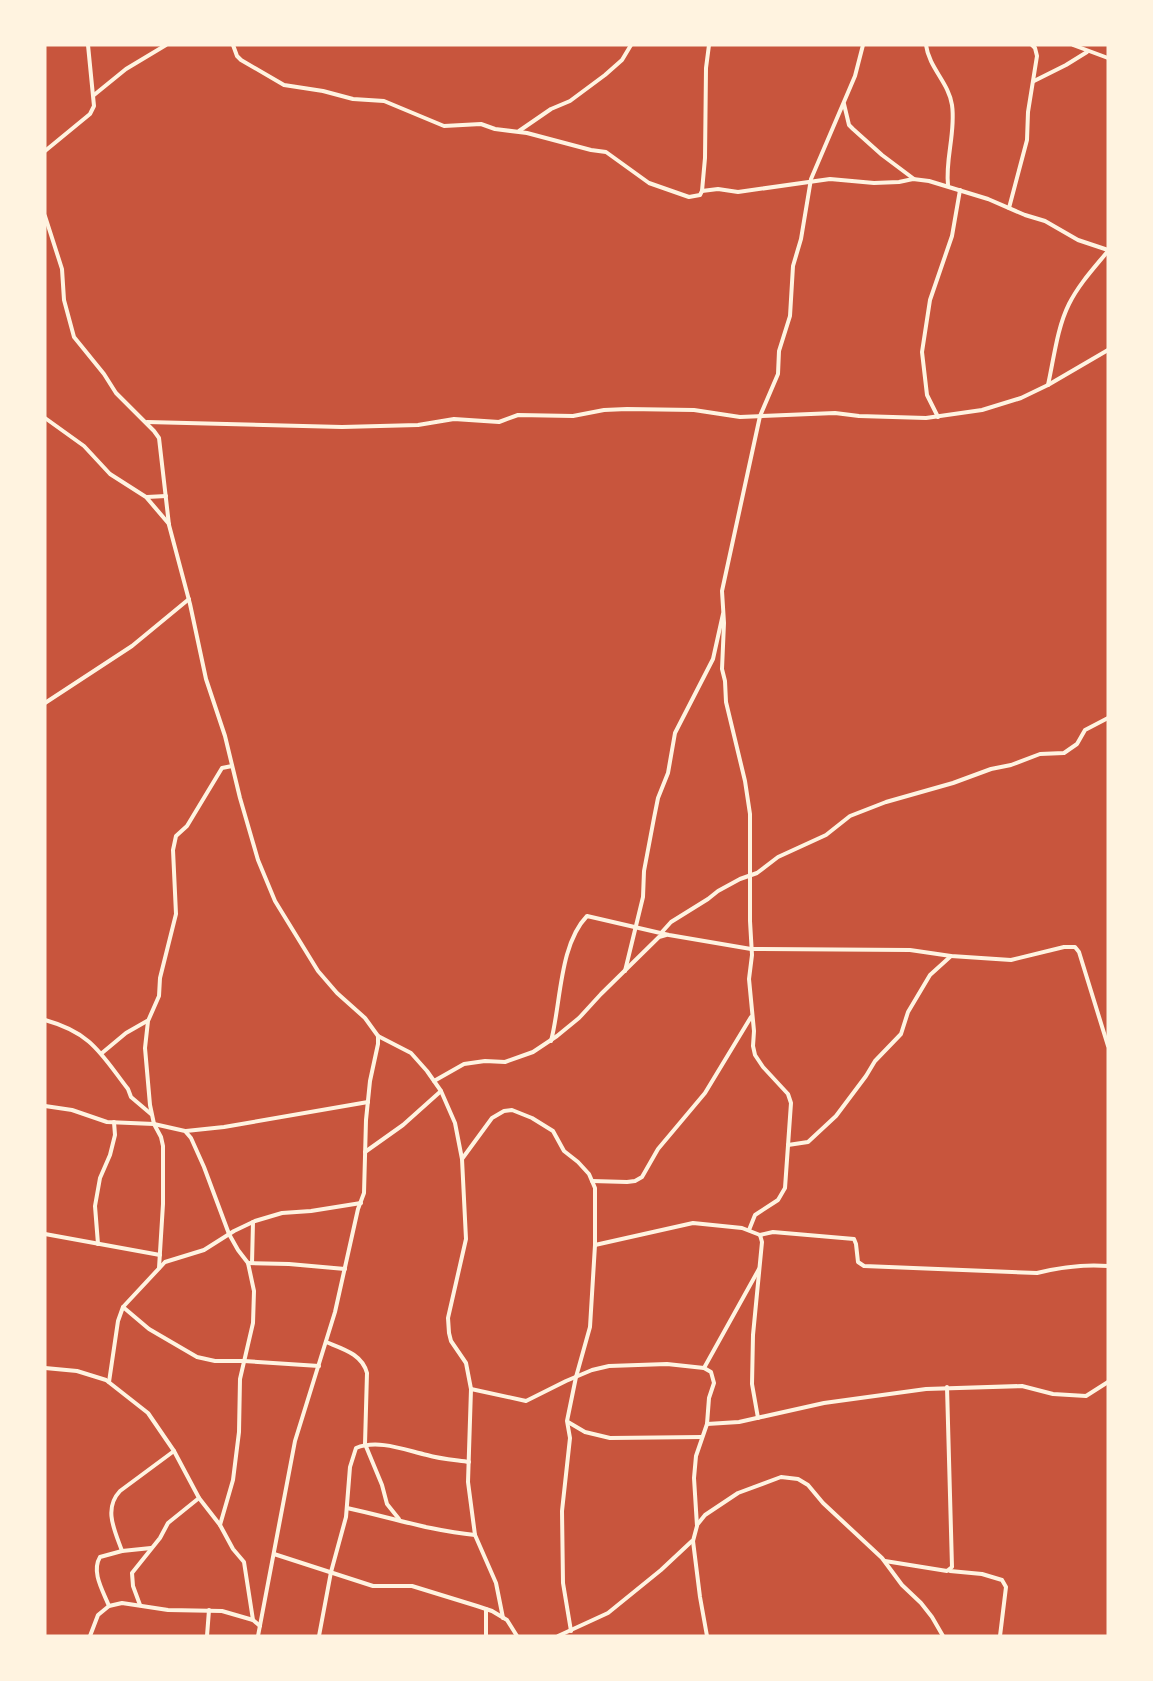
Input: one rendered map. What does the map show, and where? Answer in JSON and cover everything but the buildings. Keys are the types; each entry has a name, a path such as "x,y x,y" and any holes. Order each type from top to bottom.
{"street":[{"path":"45,151 90,114 94,106 88,45"},
{"path":"94,95 126,69 166,45"},
{"path":"233,45 241,60 284,85 323,91 344,98 384,101 444,126 481,124 495,129 610,153 649,183 688,197 700,195 702,191 706,69 709,45"},
{"path":"518,132 551,109 570,101 605,75 622,60 631,45"},
{"path":"749,1230 755,1215 782,1196 785,1188 791,1103 788,1094 755,1055 749,978 751,949 750,814 726,702 722,669 722,591 760,416 778,374 779,351 790,316 793,266 801,239 810,182 855,76 863,45"},
{"path":"926,45 927,53 936,72 949,92 952,105 948,185"},
{"path":"1009,208 1027,140 1028,112 1037,56 1032,45"},
{"path":"1073,45 1108,58"},
{"path":"1034,81 1087,52"},
{"path":"844,104 846,118 853,129 914,179"},
{"path":"702,191 718,189 738,192 830,179 874,183 914,179 948,185 1045,221 1078,240 1108,251 1079,287 1069,305 1060,330 1048,385"},
{"path":"938,417 927,395 922,352 930,300 952,236 960,190"},
{"path":"45,216 62,269 64,300 74,337 104,374 116,393 159,438 169,525 189,599 206,678 220,718 258,860 275,901 318,971 337,993 365,1018 378,1036 411,1053 441,1091 455,1123 462,1159 466,1239 448,1318 448,1333 466,1363 471,1389 468,1482 475,1535 496,1583 503,1618"},
{"path":"146,422 342,427 418,425 454,419 499,422 518,416 542,414 560,417 604,410 639,409 685,409 730,416 835,413 902,418 938,417 982,410 1021,398 1108,350"},
{"path":"45,418 84,446 110,474 146,497 169,525"},
{"path":"146,497 166,496"},
{"path":"45,703 132,646 189,599"},
{"path":"625,972 637,927 654,818 658,798 668,773 672,742 713,659 723,613"},
{"path":"661,933 671,922 718,891 757,873 778,857 826,835 850,816 907,795 1011,765 1032,756 1064,753 1077,744 1085,730 1108,718"},
{"path":"159,1268 163,1204 163,1146 152,1114 145,1048 148,1021 159,996 160,978 176,914 173,850 176,836 187,826 222,768 232,766"},
{"path":"551,1041 559,1006 558,989 562,975 580,923 587,916 661,933 751,949 910,950 950,954 951,956 1011,960 1064,947 1076,948 1108,1046"},
{"path":"434,1081 464,1064 485,1061 505,1062 532,1052 551,1041 579,1018 659,937 669,934"},
{"path":"788,1145 808,1142 836,1116 875,1061 901,1034 908,1012 930,975 951,956"},
{"path":"592,1181 627,1182 642,1177 658,1149 705,1093 752,1016"},
{"path":"45,1020 70,1028 93,1043 128,1089 131,1098 152,1114"},
{"path":"102,1053 126,1033 148,1021"},
{"path":"258,1636 295,1441 326,1342 364,1193 364,1152 368,1102 378,1036"},
{"path":"364,1152 403,1125 441,1091"},
{"path":"45,1106 72,1110 114,1122 154,1124 185,1131 224,1127 368,1102"},
{"path":"462,1159 492,1118 504,1111 512,1110 532,1118 553,1131 564,1151 589,1174 594,1188 595,1245 590,1327 567,1421 570,1438 564,1486 562,1559 570,1631"},
{"path":"98,1244 95,1206 100,1178 110,1155 115,1135 114,1122"},
{"path":"185,1131 191,1138 204,1167 230,1234 238,1250 250,1263 345,1269"},
{"path":"109,1382 118,1321 123,1307 165,1262 204,1250 253,1222 282,1214 361,1203"},
{"path":"220,1525 233,1480 239,1432 240,1379 255,1308 250,1263 253,1222"},
{"path":"595,1245 693,1223 749,1230 760,1234 773,1232 854,1239 858,1262 864,1266 1037,1273 1085,1264 1108,1266"},
{"path":"45,1234 160,1255"},
{"path":"758,1418 752,1384 753,1335 761,1265 760,1234"},
{"path":"704,1368 761,1265"},
{"path":"123,1307 149,1329 197,1357 215,1361 319,1366"},
{"path":"326,1342 350,1352 365,1364 367,1373 365,1444 382,1485 387,1504 399,1520"},
{"path":"471,1389 526,1401 576,1377 609,1366 667,1364 704,1368 711,1372 714,1383 709,1398 707,1424 696,1456 694,1478 697,1526 693,1541 707,1636"},
{"path":"45,1368 76,1371 109,1382 148,1413 174,1451 199,1498 220,1525 233,1549 244,1563 252,1620"},
{"path":"707,1424 739,1422 858,1397 947,1387 1022,1386 1053,1394 1086,1396 1108,1382"},
{"path":"947,1387 952,1567 949,1570"},
{"path":"567,1421 585,1432 610,1438 702,1437"},
{"path":"320,1636 331,1572 347,1508 350,1467 357,1448 365,1444 397,1447 428,1456 469,1462"},
{"path":"122,1551 110,1515 113,1499 120,1491 174,1451"},
{"path":"697,1526 705,1515 738,1493 781,1477 798,1479 808,1485 823,1503 885,1561 902,1585 927,1610 943,1636"},
{"path":"140,1605 133,1586 132,1573 160,1538 168,1523 199,1498"},
{"path":"347,1508 444,1532 475,1535"},
{"path":"558,1636 608,1613 693,1541"},
{"path":"109,1606 97,1575 96,1562 100,1557 122,1551 152,1547"},
{"path":"274,1553 381,1587 412,1586 486,1609 507,1620 517,1636"},
{"path":"885,1561 982,1574 1002,1580 1006,1587 1000,1636"},
{"path":"90,1636 98,1615 109,1606 122,1603 168,1610 222,1611 252,1620 260,1626"},
{"path":"486,1609 486,1636"},
{"path":"207,1636 209,1610"}]}
